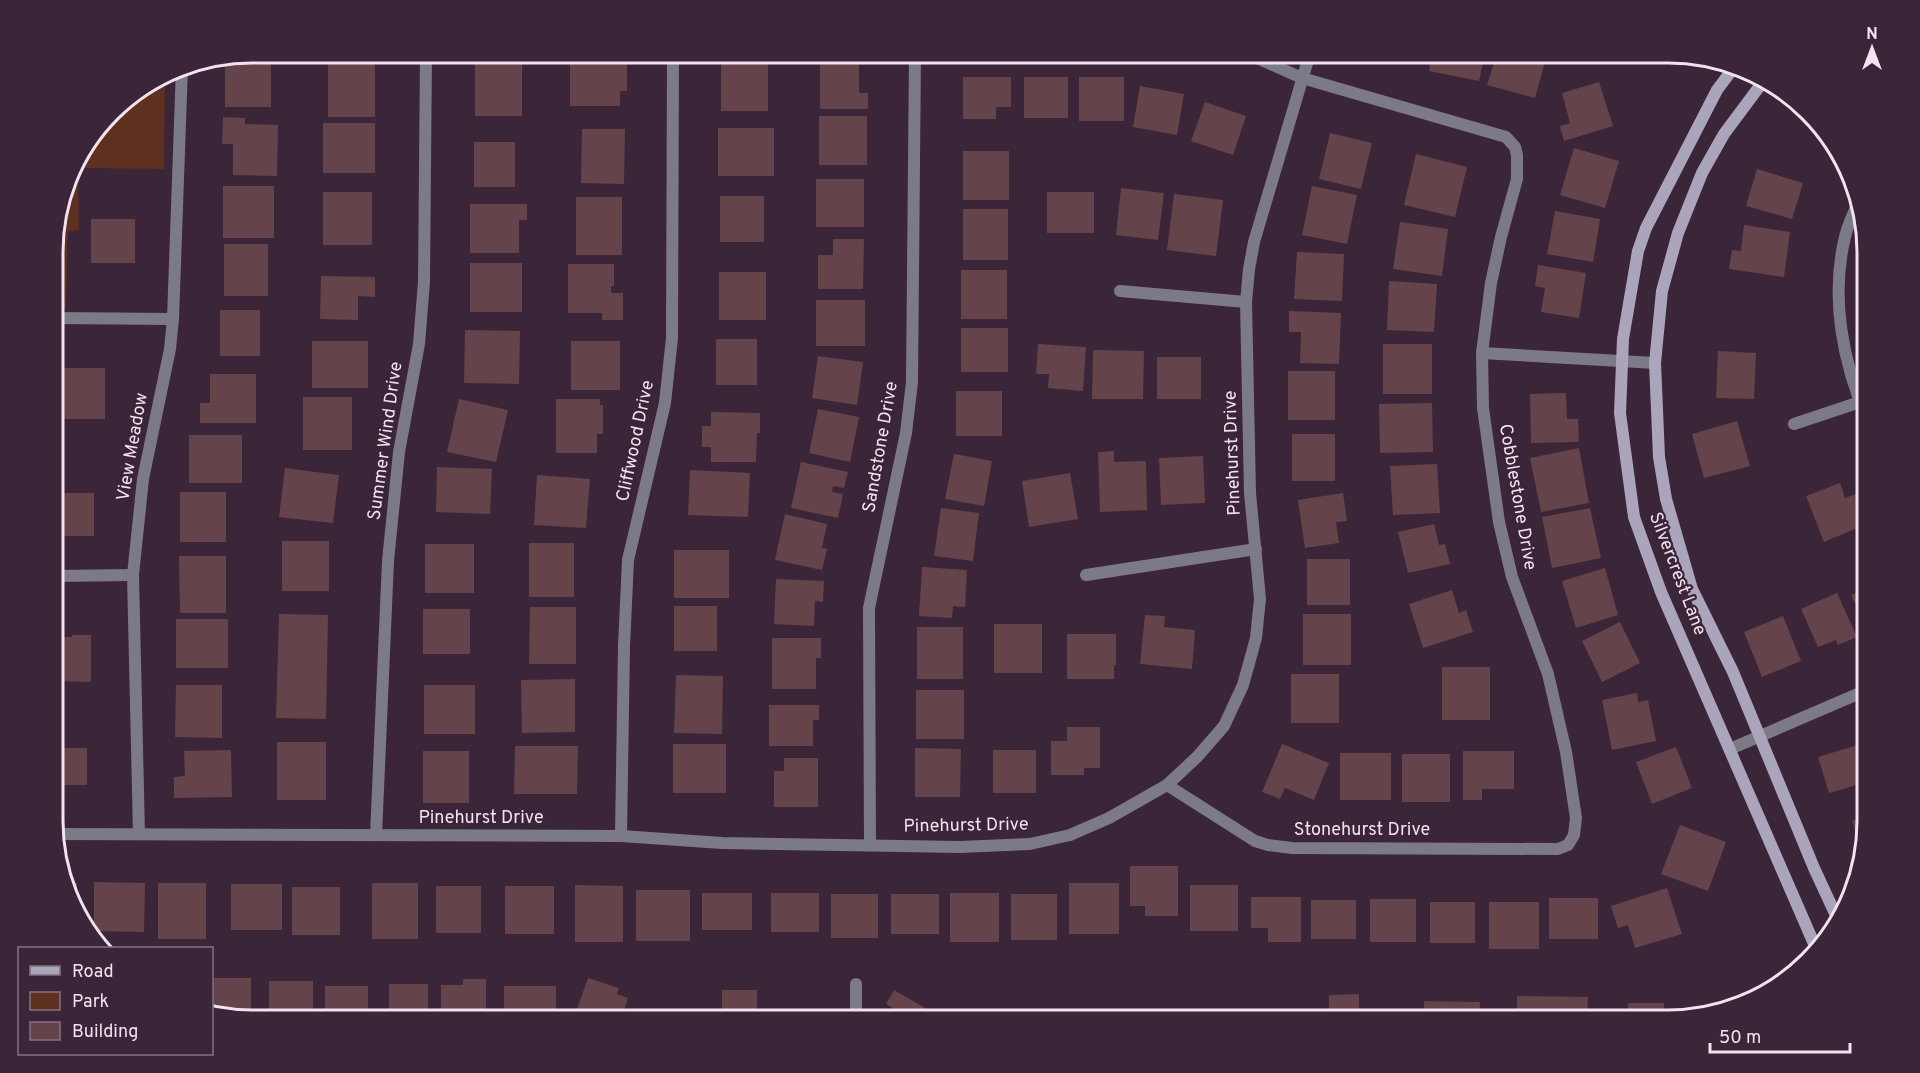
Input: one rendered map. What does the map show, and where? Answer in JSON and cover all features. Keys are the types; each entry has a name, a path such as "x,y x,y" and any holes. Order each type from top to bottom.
{"street":[{"name":"Summer Wind Drive","path":"376,835 388,561 399,452 419,344 424,282 426,63"},
{"name":"Cliffwood Drive","path":"621,836 624,646 628,560 665,403 672,338 673,63"},
{"name":"Sandstone Drive","path":"870,845 869,608 906,433 911,390 915,63"},
{"path":"1270,63 1302,78"},
{"name":"Pinehurst Drive","path":"64,834 621,836 722,843 960,847 1030,844 1070,835 1109,819 1167,785 1197,757 1224,726 1243,685 1256,638 1260,599 1250,493 1246,302 1254,242 1307,63"},
{"name":"Silvercrest Lane","path":"1729,73 1716,90 1646,228 1638,251 1623,339 1620,413 1634,518 1661,592 1813,942"},
{"name":"View Meadow","path":"140,834 133,575 143,479 170,349 173,319 182,76"},
{"name":"Cobblestone Drive","path":"1302,78 1506,138 1515,147 1517,179 1500,237 1491,283 1482,353 1483,408 1499,522 1512,577 1548,674 1566,752 1576,818 1574,835 1571,840"},
{"name":"Silvercrest Lane","path":"1760,87 1718,144 1702,173 1682,223 1662,291 1655,363 1659,457 1666,499 1692,589 1733,672 1834,910"},
{"path":"1853,215 1845,236 1840,264 1839,312 1843,344 1857,392"},
{"path":"1120,291 1246,302"},
{"path":"63,318 173,319"},
{"path":"1482,353 1655,363"},
{"path":"1794,424 1857,403"},
{"path":"1086,575 1256,549"},
{"path":"63,576 133,575"},
{"path":"1730,749 1857,694"},
{"name":"Stonehurst Drive","path":"1167,785 1255,841 1268,845 1292,848 1558,849 1568,845 1571,840"},
{"path":"856,984 856,1010"}],"green space":[{"path":"165,85 164,169 84,168 95,147 118,118 147,95"},
{"path":"78,178 79,230 68,231 66,309 63,309 65,228 69,203"}],"building":[{"path":"271,63 271,107 225,107 225,65"},
{"path":"328,63 375,63 375,117 328,117"},
{"path":"475,63 522,63 522,116 475,116"},
{"path":"570,63 627,63 627,91 620,91 620,106 570,106"},
{"path":"721,63 768,63 768,111 721,111"},
{"path":"820,63 859,63 859,93 868,93 868,109 820,109"},
{"path":"1430,63 1483,63 1479,81 1429,71"},
{"path":"1494,63 1545,63 1535,98 1487,85"},
{"path":"963,77 1011,77 1011,107 996,107 996,119 963,119"},
{"path":"1024,77 1068,77 1068,118 1024,118"},
{"path":"1079,77 1124,77 1124,121 1079,121"},
{"path":"1599,82 1613,126 1564,141 1560,126 1570,123 1562,93"},
{"path":"1140,86 1184,94 1177,135 1133,127"},
{"path":"1205,102 1246,116 1233,155 1191,141"},
{"path":"819,116 867,116 867,165 819,165"},
{"path":"223,117 245,118 245,124 278,125 277,176 233,175 233,144 222,144"},
{"path":"323,123 375,123 375,173 323,173"},
{"path":"718,128 774,128 774,176 718,176"},
{"path":"582,129 625,129 624,184 581,183"},
{"path":"1330,133 1372,143 1361,189 1319,179"},
{"path":"474,142 515,142 515,187 474,187"},
{"path":"1574,148 1619,161 1605,208 1560,195"},
{"path":"963,151 1009,151 1009,200 963,200"},
{"path":"1416,154 1467,167 1455,217 1404,205"},
{"path":"1757,169 1803,183 1792,219 1746,206"},
{"path":"816,179 864,179 864,227 816,227"},
{"path":"223,186 274,186 274,238 223,238"},
{"path":"1312,186 1357,195 1347,244 1302,235"},
{"path":"1121,188 1164,193 1158,240 1116,235"},
{"path":"323,192 372,192 372,245 323,245"},
{"path":"1047,192 1094,192 1094,233 1047,233"},
{"path":"1174,194 1223,200 1216,256 1167,250"},
{"path":"720,196 764,196 764,242 720,242"},
{"path":"576,197 622,197 622,255 576,255"},
{"path":"470,204 527,204 527,220 519,220 519,253 470,253"},
{"path":"963,209 1008,209 1008,260 963,260"},
{"path":"1555,211 1600,219 1593,262 1547,254"},
{"path":"91,219 135,219 135,263 91,263"},
{"path":"1400,222 1448,229 1442,276 1393,269"},
{"path":"1744,225 1790,232 1784,277 1729,269 1732,250 1741,251"},
{"path":"833,239 864,239 863,289 818,289 818,255 833,255"},
{"path":"224,244 268,244 268,296 224,296"},
{"path":"1297,252 1344,254 1342,301 1294,299"},
{"path":"470,263 522,263 522,312 470,312"},
{"path":"568,264 614,264 614,286 611,286 611,293 623,293 623,320 602,320 602,313 568,313"},
{"path":"1538,265 1586,273 1579,318 1541,312 1545,288 1535,286"},
{"path":"961,270 1007,270 1007,319 961,319"},
{"path":"719,272 766,272 766,320 719,320"},
{"path":"321,276 375,277 375,297 358,296 358,320 320,319"},
{"path":"1389,281 1437,284 1434,332 1387,330"},
{"path":"816,300 865,300 865,346 816,346"},
{"path":"220,310 260,310 260,356 220,356"},
{"path":"1289,311 1341,313 1339,364 1300,363 1301,332 1289,332"},
{"path":"961,328 1008,328 1008,372 961,372"},
{"path":"465,330 520,331 519,384 464,383"},
{"path":"716,339 757,339 757,385 716,385"},
{"path":"312,341 368,341 368,388 312,388"},
{"path":"571,341 620,341 620,390 571,390"},
{"path":"1038,344 1086,347 1083,391 1048,388 1049,374 1036,374"},
{"path":"1383,344 1432,344 1432,394 1383,394"},
{"path":"1093,350 1144,351 1143,399 1092,399"},
{"path":"1718,351 1756,353 1754,399 1716,398"},
{"path":"818,356 863,362 857,405 812,398"},
{"path":"1157,357 1201,357 1201,399 1157,399"},
{"path":"63,368 105,368 105,419 63,419"},
{"path":"1288,371 1335,371 1335,420 1288,420"},
{"path":"210,374 256,374 256,423 200,423 200,403 210,403"},
{"path":"956,391 1002,391 1002,436 956,436"},
{"path":"1566,393 1567,419 1578,419 1579,442 1531,443 1530,394"},
{"path":"303,397 352,397 352,450 303,450"},
{"path":"459,399 508,410 496,462 447,452"},
{"path":"556,399 600,399 600,405 603,405 603,434 597,434 597,453 556,453"},
{"path":"1432,403 1433,452 1380,453 1379,404"},
{"path":"818,409 859,417 850,462 809,453"},
{"path":"711,412 760,413 756,462 711,462 711,447 702,447 702,426 711,426"},
{"path":"1737,421 1750,466 1704,478 1692,434"},
{"path":"1292,434 1335,434 1335,481 1292,481"},
{"path":"189,435 242,435 242,483 189,483"},
{"path":"1579,448 1589,503 1541,512 1530,458"},
{"path":"1114,451 1114,462 1146,461 1147,510 1100,512 1098,452"},
{"path":"954,454 992,461 984,506 945,499"},
{"path":"1203,456 1205,503 1161,505 1159,458"},
{"path":"801,462 848,472 844,488 833,486 832,492 843,494 838,518 791,508"},
{"path":"1437,464 1440,513 1393,515 1390,466"},
{"path":"437,467 492,469 490,514 436,512"},
{"path":"285,468 339,475 333,523 279,517"},
{"path":"690,470 750,473 748,517 688,515"},
{"path":"1070,473 1078,519 1029,527 1022,481"},
{"path":"537,475 590,479 586,528 534,525"},
{"path":"1840,483 1845,498 1856,494 1857,528 1824,542 1806,496"},
{"path":"180,492 226,492 226,542 180,542"},
{"path":"63,493 94,493 94,536 63,536"},
{"path":"1343,493 1347,521 1336,522 1339,543 1305,548 1298,500"},
{"path":"941,508 979,513 973,561 934,556"},
{"path":"1590,508 1601,558 1552,568 1542,517"},
{"path":"785,514 827,524 822,548 827,549 822,570 775,560"},
{"path":"1434,524 1439,545 1445,544 1450,564 1408,573 1398,532"},
{"path":"282,541 329,541 329,591 282,591"},
{"path":"529,543 574,543 574,597 529,597"},
{"path":"425,544 474,544 474,593 425,593"},
{"path":"674,550 729,550 729,598 674,598"},
{"path":"179,556 226,556 226,613 180,613"},
{"path":"1307,559 1350,559 1350,605 1307,605"},
{"path":"922,567 967,570 965,607 953,606 952,618 919,616"},
{"path":"1605,568 1618,615 1576,628 1562,581"},
{"path":"776,579 824,581 823,602 815,601 814,626 774,624"},
{"path":"1452,590 1459,613 1466,610 1473,632 1423,648 1409,604"},
{"path":"1857,592 1857,608 1851,595"},
{"path":"1837,593 1857,637 1838,645 1836,640 1818,647 1801,609"},
{"path":"674,606 717,606 717,651 674,651"},
{"path":"530,607 576,607 576,664 529,664"},
{"path":"423,609 470,609 470,654 423,654"},
{"path":"279,614 328,615 326,719 276,718"},
{"path":"1303,614 1351,614 1351,665 1303,665"},
{"path":"1145,615 1165,616 1164,627 1195,630 1192,669 1140,664"},
{"path":"1783,616 1801,661 1762,677 1744,632"},
{"path":"176,619 228,619 228,668 176,668"},
{"path":"1620,622 1640,663 1602,682 1582,641"},
{"path":"994,624 1042,624 1042,673 994,673"},
{"path":"917,627 963,627 963,679 917,679"},
{"path":"1067,634 1116,634 1114,679 1067,679"},
{"path":"72,635 91,635 91,682 63,681 63,637 72,637"},
{"path":"772,638 821,638 821,658 816,658 816,689 772,689"},
{"path":"1442,667 1490,667 1490,720 1442,720"},
{"path":"1291,674 1339,674 1339,723 1291,723"},
{"path":"676,675 723,676 722,734 674,733"},
{"path":"575,679 575,732 522,733 521,680"},
{"path":"176,685 222,685 222,738 175,737"},
{"path":"424,685 475,685 475,734 424,734"},
{"path":"916,690 964,690 964,739 916,739"},
{"path":"1637,693 1638,702 1648,700 1656,741 1612,750 1602,700"},
{"path":"769,705 819,705 819,720 813,720 813,746 769,746"},
{"path":"1067,727 1100,727 1100,768 1084,768 1084,775 1051,775 1051,741 1067,741"},
{"path":"277,742 326,742 326,800 277,800"},
{"path":"673,744 726,744 726,793 673,793"},
{"path":"1282,744 1329,763 1314,800 1285,788 1280,799 1262,792"},
{"path":"1857,745 1857,785 1829,793 1818,757"},
{"path":"515,746 578,746 577,794 514,794"},
{"path":"1676,747 1692,788 1652,804 1636,762"},
{"path":"63,748 87,748 87,785 63,785"},
{"path":"915,748 961,749 960,797 915,797"},
{"path":"231,750 232,797 174,798 174,777 185,776 184,751"},
{"path":"993,750 1036,750 1036,793 993,793"},
{"path":"423,751 469,751 469,803 423,803"},
{"path":"1463,751 1514,751 1514,789 1482,789 1482,800 1463,800"},
{"path":"1340,753 1391,753 1391,800 1340,800"},
{"path":"1402,754 1450,754 1450,802 1402,802"},
{"path":"784,758 818,758 818,807 774,807 774,771 784,771"},
{"path":"1857,819 1857,834 1852,821"},
{"path":"1680,825 1726,842 1708,891 1661,874"},
{"path":"1130,866 1178,866 1178,916 1145,916 1145,906 1130,906"},
{"path":"94,882 145,883 144,932 99,931 94,924"},
{"path":"158,883 206,883 206,939 158,939"},
{"path":"372,883 418,883 418,939 372,939"},
{"path":"1069,883 1119,883 1119,934 1069,934"},
{"path":"231,884 282,884 282,930 231,930"},
{"path":"575,885 623,886 623,942 575,942"},
{"path":"1190,885 1238,885 1238,931 1190,931"},
{"path":"436,886 481,886 481,933 436,933"},
{"path":"505,886 554,886 554,934 505,934"},
{"path":"292,887 340,887 340,935 292,935"},
{"path":"1667,888 1682,934 1635,948 1628,925 1618,928 1611,906"},
{"path":"636,890 690,890 690,941 636,941"},
{"path":"702,893 752,893 752,930 702,930"},
{"path":"771,893 819,893 819,932 771,932"},
{"path":"950,893 999,893 999,942 950,942"},
{"path":"831,894 878,894 878,938 831,938"},
{"path":"891,894 939,894 939,934 891,934"},
{"path":"1011,894 1057,894 1057,940 1011,940"},
{"path":"1251,897 1301,897 1301,942 1268,942 1268,928 1251,928"},
{"path":"1549,898 1598,898 1598,939 1549,939"},
{"path":"1370,899 1416,899 1416,942 1370,942"},
{"path":"1311,900 1356,900 1356,939 1311,939"},
{"path":"1430,902 1475,902 1475,943 1430,943"},
{"path":"1489,902 1539,902 1539,949 1489,949"},
{"path":"213,978 251,978 251,1010 213,1006"},
{"path":"588,978 619,988 617,994 628,998 624,1010 577,1010"},
{"path":"463,979 486,979 486,1010 441,1010 441,985 463,985"},
{"path":"269,981 313,981 313,1010 269,1010"},
{"path":"389,984 428,984 428,1010 389,1010"},
{"path":"325,986 368,986 368,1010 325,1010"},
{"path":"504,986 556,986 556,1010 504,1010"},
{"path":"722,990 757,990 757,1010 722,1010"},
{"path":"894,990 929,1010 896,1010 886,1004"},
{"path":"1359,994 1359,1010 1329,1010 1329,995"},
{"path":"1517,996 1588,997 1587,1010 1517,1010"},
{"path":"1424,1001 1480,1002 1480,1010 1424,1010"},
{"path":"1628,1003 1664,1003 1664,1010 1628,1010"},
{"path":"1272,1009 1272,1010 1208,1010"}]}
